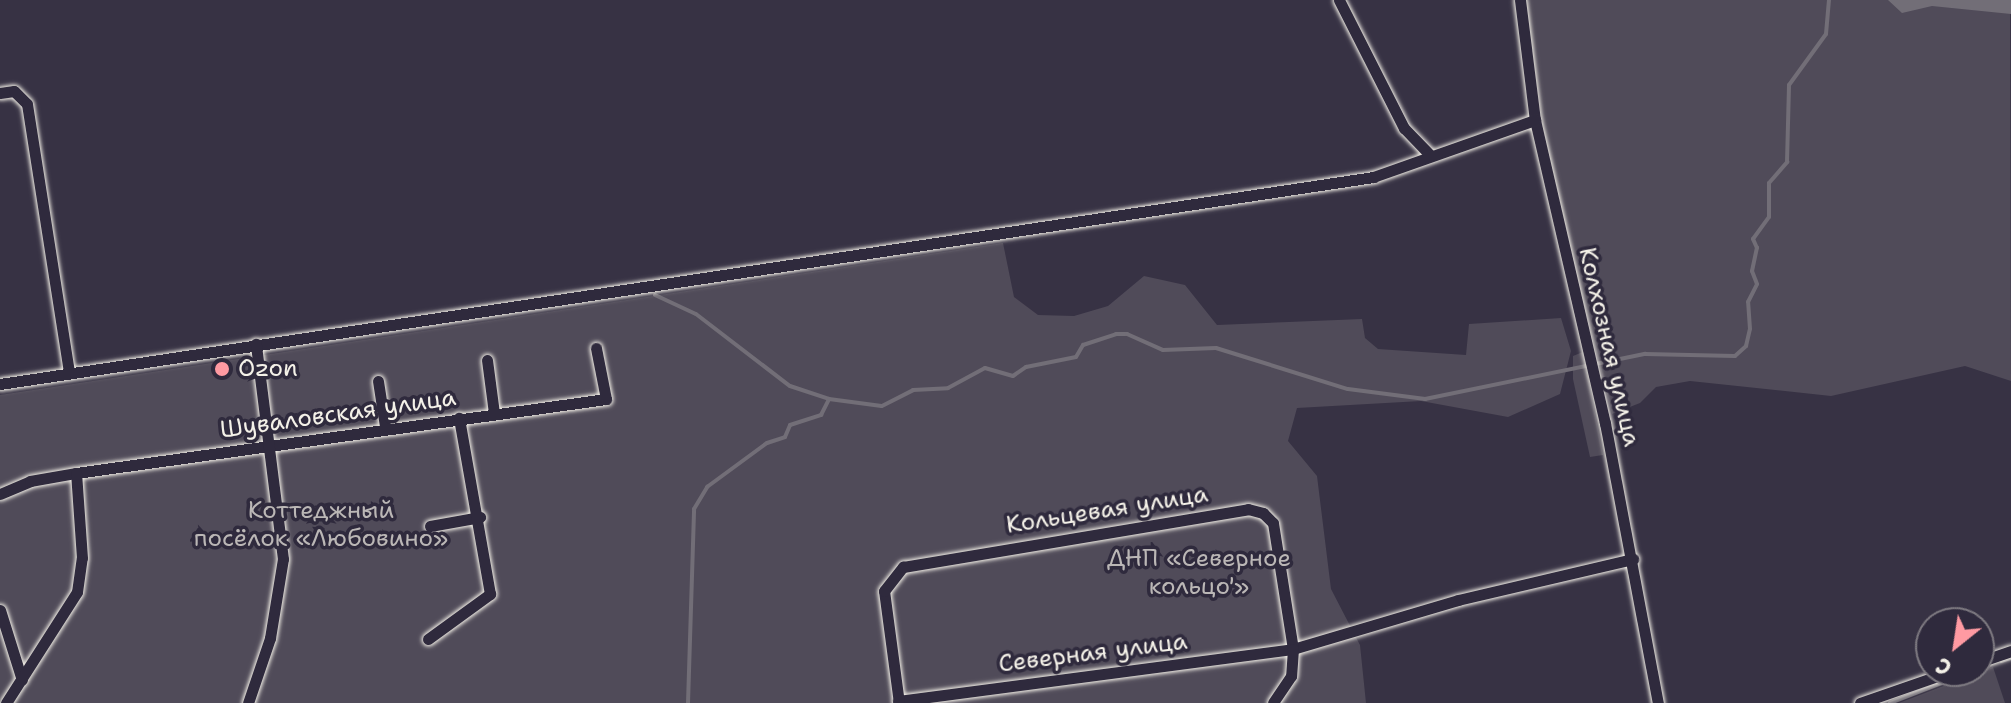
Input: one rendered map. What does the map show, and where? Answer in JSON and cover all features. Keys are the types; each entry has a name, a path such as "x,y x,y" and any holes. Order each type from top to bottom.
{"street":[{"path":"1339,0 1404,128 1429,154"},
{"name":"Колхозная улица","path":"1520,0 1535,120 1633,559 1658,703"},
{"path":"0,93 14,91 27,104 69,373"},
{"path":"0,384 1000,230 1373,177 1429,154 1535,120"},
{"path":"248,703 281,581 271,446 256,344"},
{"name":"Шуваловская улица","path":"0,494 30,481 76,473 271,446 385,426 606,399 596,348"},
{"path":"487,360 494,413"},
{"path":"378,381 385,426"},
{"path":"428,639 490,594 480,517 459,418"},
{"path":"6,703 77,592 82,558 76,473"},
{"name":"Кольцевая улица","path":"898,702 884,591 903,567 1248,509 1263,513 1273,523 1293,649 1291,676 1273,703"},
{"path":"430,526 480,517"},
{"name":"Северная улица","path":"898,702 1293,649 1458,600 1633,559"},
{"path":"0,610 22,680"},
{"path":"1860,703 1915,684"}],"green space":[{"path":"1525,0 2010,0 2011,381 1965,366 1831,396 1690,381 1656,387 1640,403 1612,414 1549,166"},
{"path":"1003,243 1014,297 1038,315 1074,316 1108,306 1144,276 1185,285 1217,325 1362,319 1365,338 1378,349 1466,355 1469,324 1561,318 1571,351 1560,394 1508,417 1421,401 1297,408 1288,441 1317,476 1331,589 1360,645 1366,703 0,703 0,395"},
{"path":"1583,352 1603,455 1590,457 1573,379 1573,356"},
{"path":"1995,673 2005,703 1899,703 1941,687 1995,687"}],"shaded area":[{"path":"1888,0 2011,0 2011,14 1932,6 1902,13"}],"waterway":[{"path":"688,703 694,509 707,487 767,443 785,437 790,425 821,415 829,399 882,406 913,390 948,388 985,368 1013,376 1026,367 1076,357 1083,345 1116,334 1127,334 1163,350 1216,348 1348,389 1425,399 1645,354 1735,356 1746,346 1750,329 1748,302 1757,284 1752,271 1757,248 1753,239 1769,217 1769,183 1787,162 1789,85 1826,34 1829,0"},
{"path":"655,295 696,314 790,386 829,399"},
{"path":"2001,661 2011,658"},
{"path":"1890,703 1931,687"}],"place":[{"name":"Ozon","path":"222,369"}],"park label":[{"name":"Коттеджный посёлок «Любовино»","path":"321,525"},
{"name":"ДНП «Северное кольцо'»","path":"1199,573"}]}
